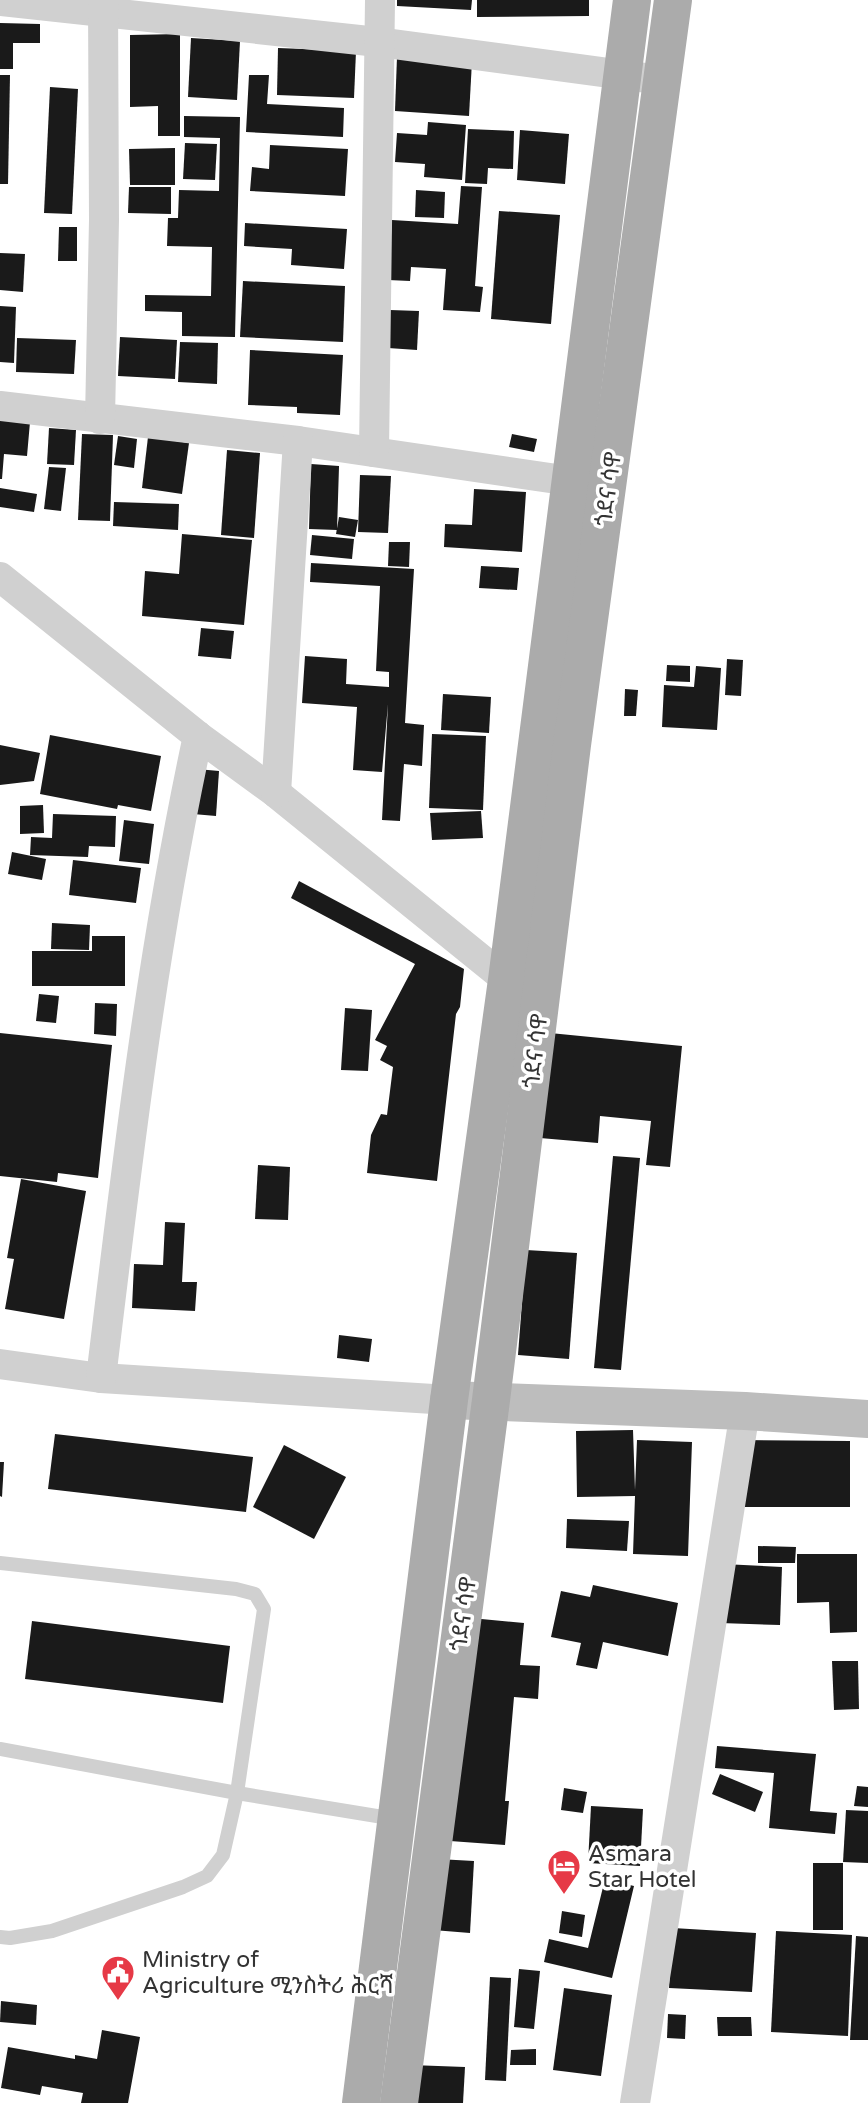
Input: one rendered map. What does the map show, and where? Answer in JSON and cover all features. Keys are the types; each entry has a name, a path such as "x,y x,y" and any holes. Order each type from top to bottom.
{"main road":[{"name":"ጎደና ሳዋ","path":"399,2103 415,1822 449,1400 507,980 632,0"},
{"name":"ጎደና ሳዋ","path":"361,2103 491,1401 572,745 673,0"}],"street":[{"path":"374,452 380,0"},
{"path":"0,1 103,6 661,80"},
{"path":"100,419 104,220 103,6"},
{"path":"0,406 298,441 608,486"},
{"path":"276,793 298,441"},
{"path":"0,577 198,736 276,793 507,980 543,992"},
{"path":"101,1378 140,1062 176,837 198,736"},
{"path":"0,1364 101,1378 449,1400 868,1419"},
{"path":"635,2103 745,1412"}],"lane":[{"path":"0,1563 236,1588 255,1594 264,1609 237,1793 223,1855 207,1877 52,1931 10,1938 0,1937"},
{"path":"0,1749 237,1793 415,1822"}],"building":[{"path":"397,0 472,0 471,10 397,6"},
{"path":"477,0 589,0 589,16 477,17"},
{"path":"0,23 40,24 40,43 13,43 13,69 0,69"},
{"path":"180,34 180,136 158,136 158,106 130,107 130,35"},
{"path":"191,38 240,41 237,100 188,97"},
{"path":"278,48 356,51 354,98 277,95"},
{"path":"397,57 472,61 469,116 395,111"},
{"path":"0,75 10,75 8,184 0,184"},
{"path":"249,75 269,75 267,104 344,108 343,137 246,132"},
{"path":"50,87 78,89 72,214 44,213"},
{"path":"184,116 240,117 235,337 182,336 182,312 145,311 145,295 211,296 212,247 167,246 168,218 178,218 179,190 219,191 220,138 184,137"},
{"path":"428,122 466,125 462,180 424,177 425,164 395,162 397,133 427,135"},
{"path":"468,129 514,131 513,169 488,168 487,184 465,183"},
{"path":"520,130 569,134 565,184 517,180"},
{"path":"185,143 217,144 215,180 183,179"},
{"path":"270,145 348,149 345,196 250,191 252,167 269,169"},
{"path":"175,148 175,185 130,185 129,149"},
{"path":"461,186 482,187 475,286 483,287 480,312 443,310 446,269 411,267 410,281 388,280 392,220 458,224"},
{"path":"129,187 171,187 171,214 128,213"},
{"path":"416,190 445,192 444,218 415,217"},
{"path":"499,211 560,215 551,324 491,319"},
{"path":"245,223 347,229 344,269 291,265 292,249 244,246"},
{"path":"59,227 77,227 77,261 58,261"},
{"path":"0,253 25,254 23,292 0,290"},
{"path":"243,281 345,286 343,342 240,337"},
{"path":"0,306 16,307 14,363 0,362"},
{"path":"390,310 419,311 417,350 388,348"},
{"path":"120,337 177,340 175,379 118,376"},
{"path":"17,338 76,340 74,374 16,372"},
{"path":"180,342 218,343 217,384 178,382"},
{"path":"250,350 343,355 340,415 297,413 297,407 248,405"},
{"path":"0,419 30,422 27,456 4,454 2,479 0,479"},
{"path":"49,428 76,430 74,465 47,464"},
{"path":"82,434 113,435 110,521 78,520"},
{"path":"512,434 537,439 534,452 509,447"},
{"path":"118,436 137,439 134,468 114,465"},
{"path":"148,437 189,443 182,494 142,488"},
{"path":"227,450 260,453 254,538 221,535"},
{"path":"311,464 339,466 337,530 309,529"},
{"path":"49,467 66,468 61,511 44,509"},
{"path":"360,475 391,476 388,533 358,532"},
{"path":"0,488 37,494 34,512 0,507"},
{"path":"474,489 526,492 522,552 444,547 445,524 472,525"},
{"path":"114,502 179,504 178,530 113,526"},
{"path":"339,517 358,520 355,537 336,534"},
{"path":"182,534 252,540 244,625 142,616 145,571 179,574"},
{"path":"312,535 354,539 352,559 310,555"},
{"path":"389,542 410,542 409,567 388,566"},
{"path":"311,563 414,569 405,723 424,725 422,766 404,764 400,821 382,820 388,704 382,772 353,770 357,707 302,703 305,656 347,659 346,684 389,687 389,672 376,671 380,586 310,582"},
{"path":"481,566 519,568 517,590 479,588"},
{"path":"201,628 234,631 231,659 198,656"},
{"path":"727,659 743,660 741,696 725,695"},
{"path":"667,665 690,666 690,682 666,681"},
{"path":"696,666 721,668 717,730 662,727 664,685 694,687"},
{"path":"625,689 638,690 636,716 624,716"},
{"path":"443,694 491,697 489,733 441,730"},
{"path":"432,734 486,736 483,810 429,808"},
{"path":"50,735 161,756 151,811 118,805 117,809 40,794"},
{"path":"0,745 40,753 34,781 0,785"},
{"path":"197,769 219,771 216,816 193,814"},
{"path":"43,805 44,833 20,834 20,806"},
{"path":"481,811 483,838 432,840 430,813"},
{"path":"53,814 116,816 115,847 89,846 88,857 30,855 31,837 52,838"},
{"path":"124,820 154,824 149,864 119,861"},
{"path":"12,852 46,859 42,880 8,874"},
{"path":"73,860 141,868 136,903 69,895"},
{"path":"299,881 464,969 460,1007 456,1014 437,1181 367,1173 371,1135 381,1114 387,1115 393,1067 380,1060 387,1046 375,1040 415,964 291,898"},
{"path":"52,923 90,925 89,950 51,949"},
{"path":"92,936 125,936 125,986 32,986 32,951 92,951"},
{"path":"39,994 59,996 56,1023 36,1021"},
{"path":"95,1003 117,1004 116,1036 94,1034"},
{"path":"345,1008 372,1010 368,1071 341,1070"},
{"path":"0,1033 112,1045 98,1178 58,1173 57,1182 0,1176"},
{"path":"550,1033 682,1046 670,1167 646,1165 651,1121 600,1116 598,1143 540,1138"},
{"path":"613,1156 640,1158 621,1370 594,1368"},
{"path":"258,1165 290,1167 288,1220 255,1219"},
{"path":"21,1179 86,1191 64,1319 5,1309 14,1259 7,1258"},
{"path":"165,1222 185,1223 182,1282 197,1282 195,1311 132,1308 134,1264 163,1265"},
{"path":"526,1250 577,1253 569,1359 518,1355"},
{"path":"339,1335 372,1339 369,1362 337,1358"},
{"path":"633,1430 635,1490 637,1440 692,1442 688,1556 633,1554 635,1496 577,1497 576,1431"},
{"path":"55,1434 253,1457 246,1512 48,1489"},
{"path":"741,1440 850,1441 850,1507 740,1507"},
{"path":"284,1445 346,1477 314,1539 253,1507"},
{"path":"0,1462 4,1462 2,1497 0,1496"},
{"path":"567,1519 629,1521 627,1551 566,1548"},
{"path":"758,1546 796,1547 795,1563 758,1563"},
{"path":"797,1554 857,1554 857,1632 830,1633 829,1602 797,1603"},
{"path":"723,1564 782,1567 780,1625 720,1623"},
{"path":"593,1585 678,1603 668,1656 603,1642 597,1669 576,1665 581,1643 551,1637 561,1591 590,1597"},
{"path":"471,1618 524,1623 520,1665 540,1666 538,1699 514,1697 505,1801 509,1801 505,1845 450,1841"},
{"path":"32,1621 230,1646 223,1703 25,1679"},
{"path":"832,1661 858,1661 859,1709 834,1710"},
{"path":"717,1746 816,1754 810,1811 837,1813 835,1834 769,1828 774,1773 715,1768"},
{"path":"720,1774 763,1792 755,1812 712,1794"},
{"path":"857,1786 868,1787 868,1807 854,1806"},
{"path":"564,1788 587,1792 583,1813 561,1810"},
{"path":"591,1806 643,1809 640,1866 588,1863"},
{"path":"846,1810 868,1811 868,1863 843,1862"},
{"path":"438,1859 474,1861 470,1933 433,1930"},
{"path":"813,1863 843,1863 843,1930 813,1930"},
{"path":"605,1879 634,1886 612,1978 544,1962 549,1939 588,1948"},
{"path":"562,1911 585,1915 582,1937 559,1933"},
{"path":"673,1928 756,1933 752,1992 669,1988"},
{"path":"776,1931 852,1935 848,2036 771,2032"},
{"path":"856,1936 868,1937 868,2040 850,2040"},
{"path":"519,1969 540,1971 534,2029 514,2027"},
{"path":"490,1977 511,1978 506,2081 485,2080"},
{"path":"564,1988 612,1995 601,2076 553,2070"},
{"path":"1,2001 37,2005 36,2025 0,2022"},
{"path":"668,2014 686,2015 685,2039 667,2038"},
{"path":"717,2017 751,2017 752,2036 718,2036"},
{"path":"102,2030 140,2037 128,2103 81,2103 83,2093 42,2086 40,2095 1,2088 8,2047 75,2059 75,2055 97,2059"},
{"path":"536,2049 536,2065 510,2065 511,2050"},
{"path":"411,2065 465,2067 463,2103 409,2103"}],"place":[{"name":"Asmara Star Hotel","path":"564,1896"},
{"name":"Ministry of Agriculture ሚንስትሪ ሕርሻ","path":"118,2002"}]}
